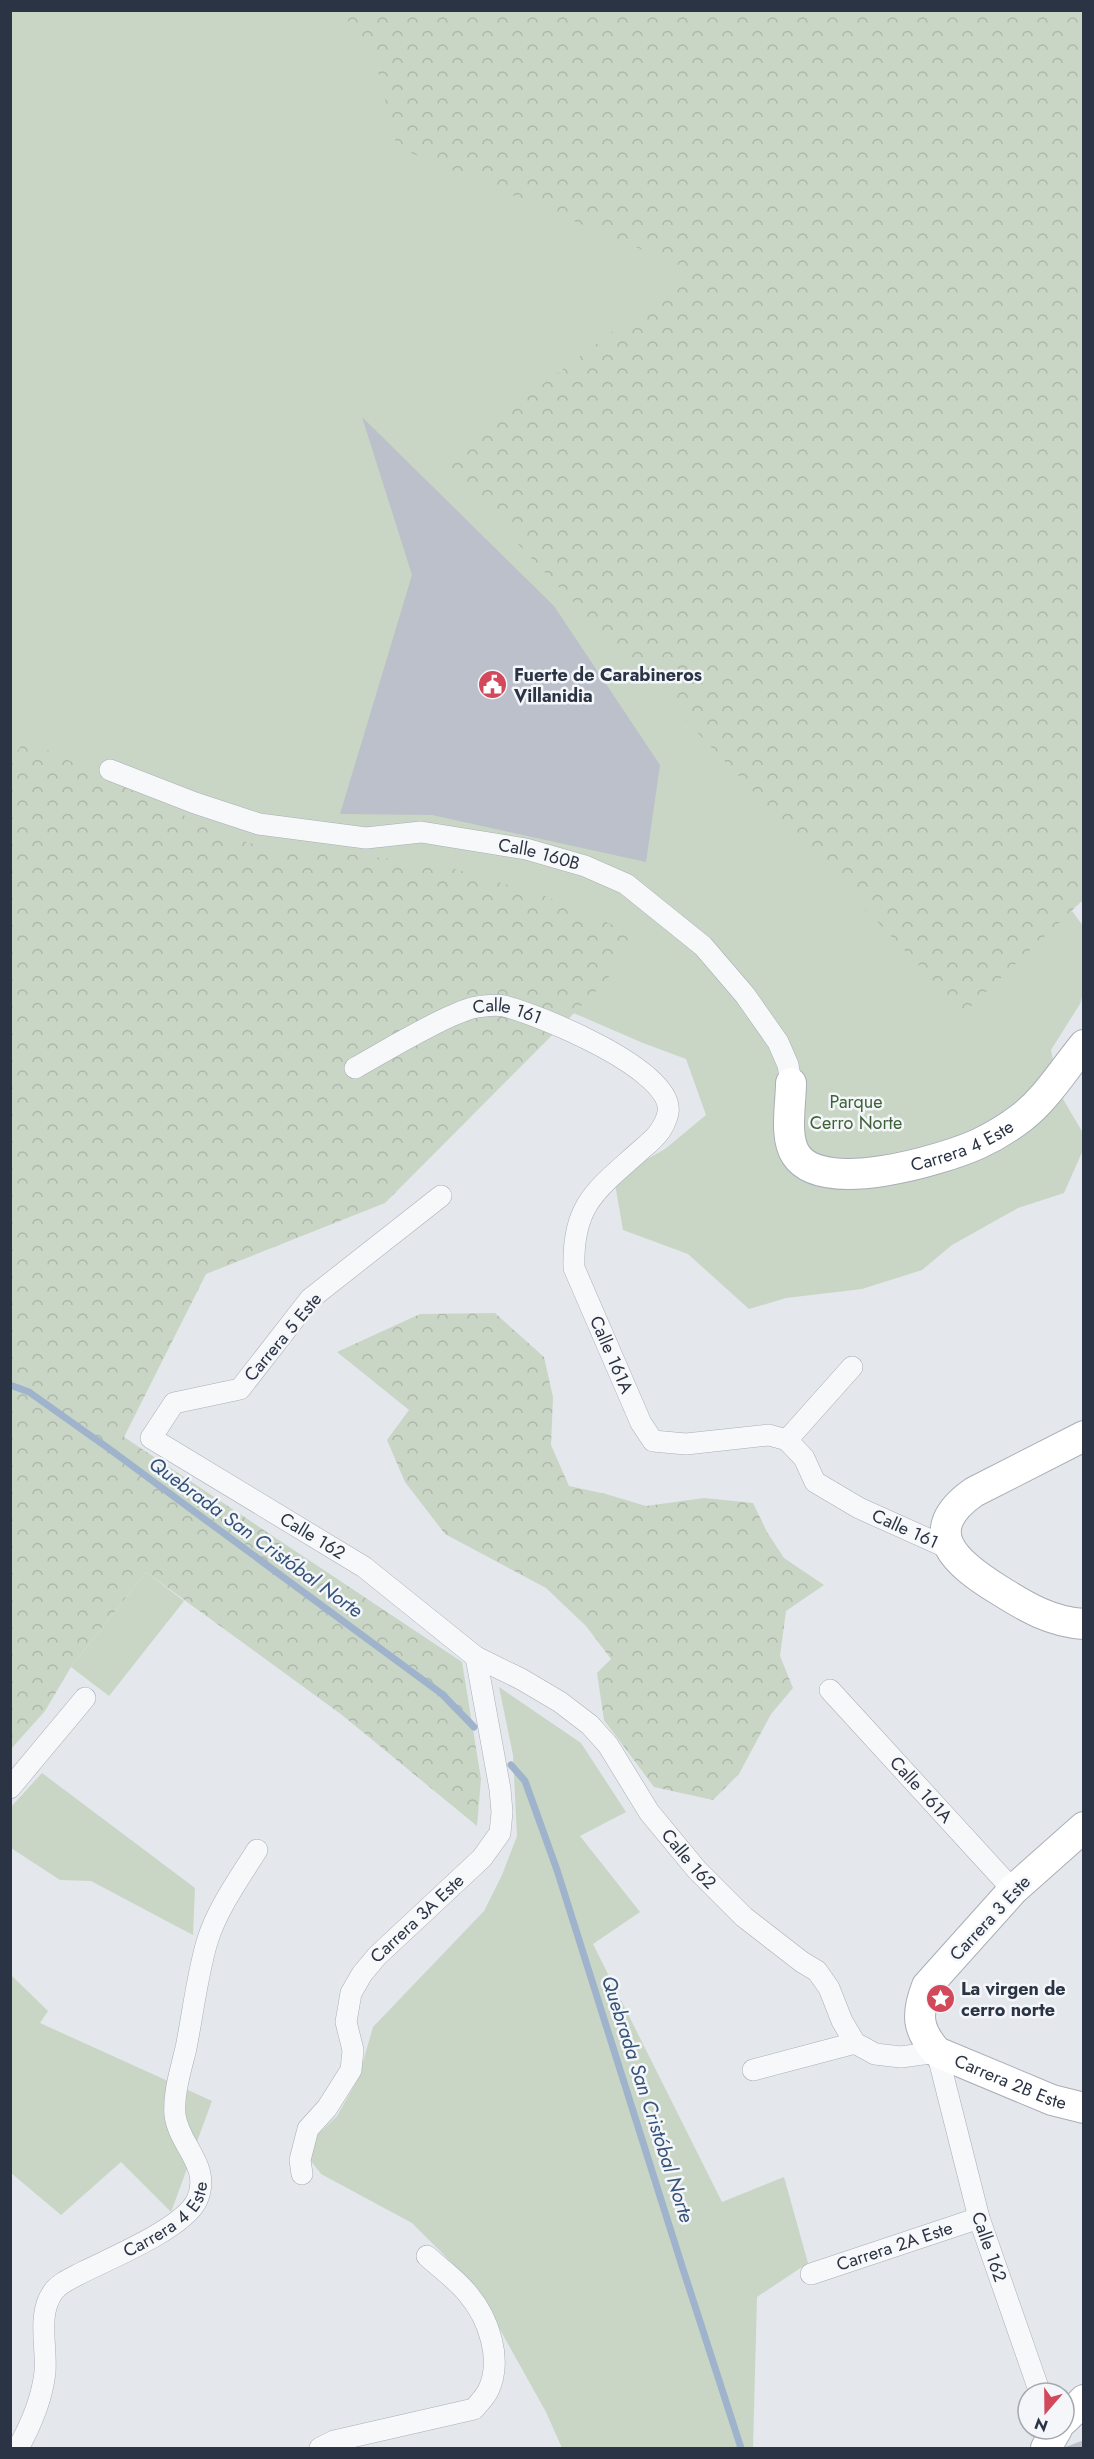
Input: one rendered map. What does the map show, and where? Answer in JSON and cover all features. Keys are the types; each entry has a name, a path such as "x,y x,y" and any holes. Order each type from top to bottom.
{"street":[{"name":"Calle 160B","path":"110,770 195,803 259,824 366,838 421,832 526,849 585,866 626,884 703,946 745,995 778,1042 788,1065 791,1083 790,1138 795,1154 805,1165"},
{"name":"Calle 161","path":"355,1068 439,1022 473,1007 501,1005 543,1018 590,1041 618,1056 655,1084 665,1098 668,1111 660,1133 593,1194 580,1215 573,1242 574,1268"},
{"name":"Carrera 4 Este","path":"805,1165 821,1173 879,1172 918,1163 977,1144 1006,1129 1024,1116 1043,1097 1083,1045"},
{"name":"Carrera 5 Este","path":"150,1438 174,1403 240,1389 310,1299 441,1196"},
{"name":"Calle 161A","path":"574,1268 640,1423 653,1441 686,1444 769,1435 788,1440"},
{"path":"788,1440 852,1367"},
{"path":"948,1548 949,1517 959,1502 1083,1436"},
{"name":"Calle 162","path":"150,1438 364,1567 476,1657 521,1679 560,1702 590,1725 608,1745 649,1812 697,1870 744,1917 802,1962 818,1971 829,1988 842,2021 855,2043"},
{"name":"Calle 161","path":"788,1440 804,1458 815,1482 840,1498 948,1548 957,1561 977,1577 1036,1612 1075,1624"},
{"name":"Carrera 3A Este","path":"302,2174 300,2160 308,2129 327,2108 351,2070 353,2050 346,2022 351,1994 377,1956 482,1858 500,1833 502,1812 500,1789 476,1657"},
{"name":"Calle 161A","path":"830,1690 1013,1890"},
{"path":"10,1788 85,1698"},
{"name":"Carrera 3 Este","path":"937,2052 925,2039 919,2022 920,2003 927,1986 1013,1890 1083,1827"},
{"name":"Carrera 4 Este","path":"18,2448 39,2400 45,2371 46,2306 53,2291 69,2280 167,2229 184,2215 196,2200 200,2169 178,2130 175,2099 207,1941 221,1909 257,1850"},
{"path":"753,2070 855,2043 875,2054 901,2057 937,2052"},
{"name":"Calle 162","path":"937,2052 979,2218 1036,2381"},
{"name":"Carrera 2B Este","path":"937,2052 1052,2100 1083,2108"},
{"name":"Carrera 2A Este","path":"811,2274 979,2218"},
{"path":"320,2448 334,2441 474,2409 488,2391 493,2373 493,2353 486,2322 468,2294 427,2256"}],"green space":[{"name":"Parque Cerro Norte","path":"11,11 1083,11 1062,897 1083,926 1084,990 1080,1004 1051,1050 1060,1094 1083,1133 1083,1150 1064,1193 1018,1208 952,1245 922,1270 862,1289 786,1298 749,1309 688,1254 623,1230 614,1178 665,1149 706,1115 686,1059 555,1005 11,1043"},
{"path":"342,11 1083,11 1083,900 964,1013 440,462 693,271 397,147 377,68"},
{"path":"26,740 183,815 248,843 438,864 542,895 639,936 604,983 385,1203 206,1274 124,1437 462,1662 481,1779 477,1826 342,1715 146,1572 71,1667 45,1711 11,1749 11,759"},
{"path":"495,1313 544,1357 553,1397 551,1445 569,1486 646,1506 704,1498 753,1503 767,1532 784,1558 824,1585 786,1611 780,1656 793,1688 771,1714 739,1774 713,1800 654,1787 604,1720 597,1673 611,1659 586,1626 546,1588 445,1534 405,1482 387,1440 409,1410 337,1352 420,1314"},
{"path":"146,1572 184,1601 109,1696 71,1667"},
{"path":"499,1687 581,1743 626,1812 580,1836 640,1912 593,1944 722,2202 784,2177 808,2263 757,2297 753,2448 562,2448 546,2412 484,2301 457,2268 412,2223 321,2174 311,2161 312,2140 337,2116 358,2079 373,2027 484,1911 502,1875 517,1836 513,1755"},
{"path":"42,1773 195,1888 193,1935 91,1881 60,1880 11,1848 11,1807"},
{"path":"10,1974 48,2011 40,2023 212,2101 171,2212 121,2162 61,2215 11,2173"}],"building":[{"name":"Fuerte de Carabineros Villanidia","path":"362,417 554,606 660,765 646,862 432,815 340,814 412,575"},
{"path":"1084,2440 1084,2448 1063,2448"}],"waterway":[{"name":"Quebrada San Cristóbal Norte","path":"10,1385 29,1392 108,1448 442,1694 474,1727"},
{"name":"Quebrada San Cristóbal Norte","path":"511,1765 525,1781 557,1870 741,2448"}],"place":[{"name":"Fuerte de Carabineros Villanidia","path":"493,685"},
{"name":"La virgen de cerro norte","path":"940,1999"}]}
